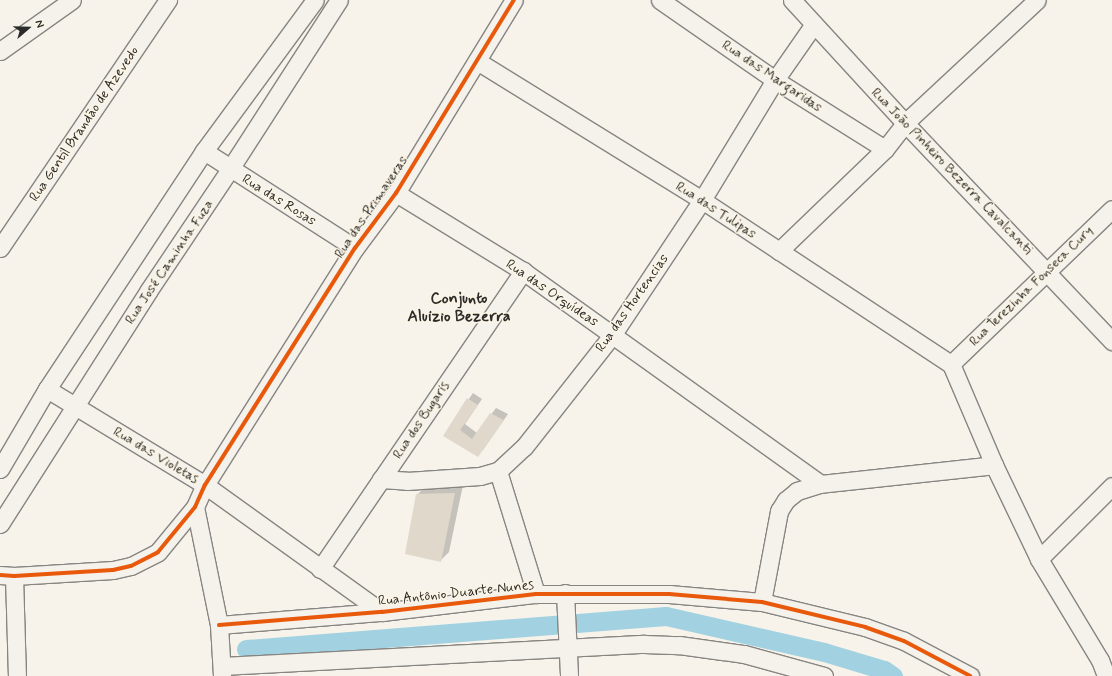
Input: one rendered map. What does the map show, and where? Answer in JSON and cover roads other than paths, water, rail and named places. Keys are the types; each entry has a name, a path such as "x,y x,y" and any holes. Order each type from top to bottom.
{"street":[{"path":"0,51 72,0"},
{"name":"Rua Gentil Brandão de Azevedo","path":"0,248 168,0"},
{"path":"0,468 47,389 204,151 315,0"},
{"name":"Rua José Caminha Fuza","path":"0,524 75,405 339,0"},
{"name":"Rua das Primaveras","path":"7,576 98,572 131,566 158,552 195,507 205,485 355,248 396,193 514,0"},
{"name":"Rua das Margaridas","path":"660,0 775,80 885,149"},
{"name":"Rua João Pinheiro Bezerra Cavalcanti","path":"792,0 905,123 1112,341"},
{"path":"779,251 885,149 905,123 1037,0"},
{"name":"Rua das Hortencias","path":"381,479 447,480 480,476 498,471 524,447 613,334 702,200 775,80 814,24"},
{"name":"Rua das Tulipas","path":"477,61 702,200 951,364"},
{"name":"Rua das Rosas","path":"204,151 355,248"},
{"name":"Rua das Orquídeas","path":"396,193 523,272 613,334 820,484"},
{"name":"Rua Terezinha Fonseca Cury","path":"951,364 1112,209"},
{"name":"Rua dos Bugaris","path":"320,569 523,272"},
{"path":"951,364 994,465 1039,559 1100,660 1106,676"},
{"name":"Rua das Violetas","path":"47,389 205,485 320,569 382,612"},
{"path":"762,602 781,505 797,492 820,484 994,465"},
{"path":"498,471 536,594"},
{"path":"1039,559 1112,486"},
{"path":"195,507 219,625 222,671 567,648 679,645 744,654 824,676"},
{"path":"7,576 17,676"},
{"name":"Rua Antônio Duarte Nunes","path":"219,625 382,612 536,594 566,601 669,594 762,602 865,627 904,642 970,676"},
{"path":"566,601 569,676"}],"waterway":[{"path":"246,649 666,616 824,652 884,670 893,676"}],"district":[{"name":"Conjunto Aluizio Bezerra","path":"459,308"}]}
